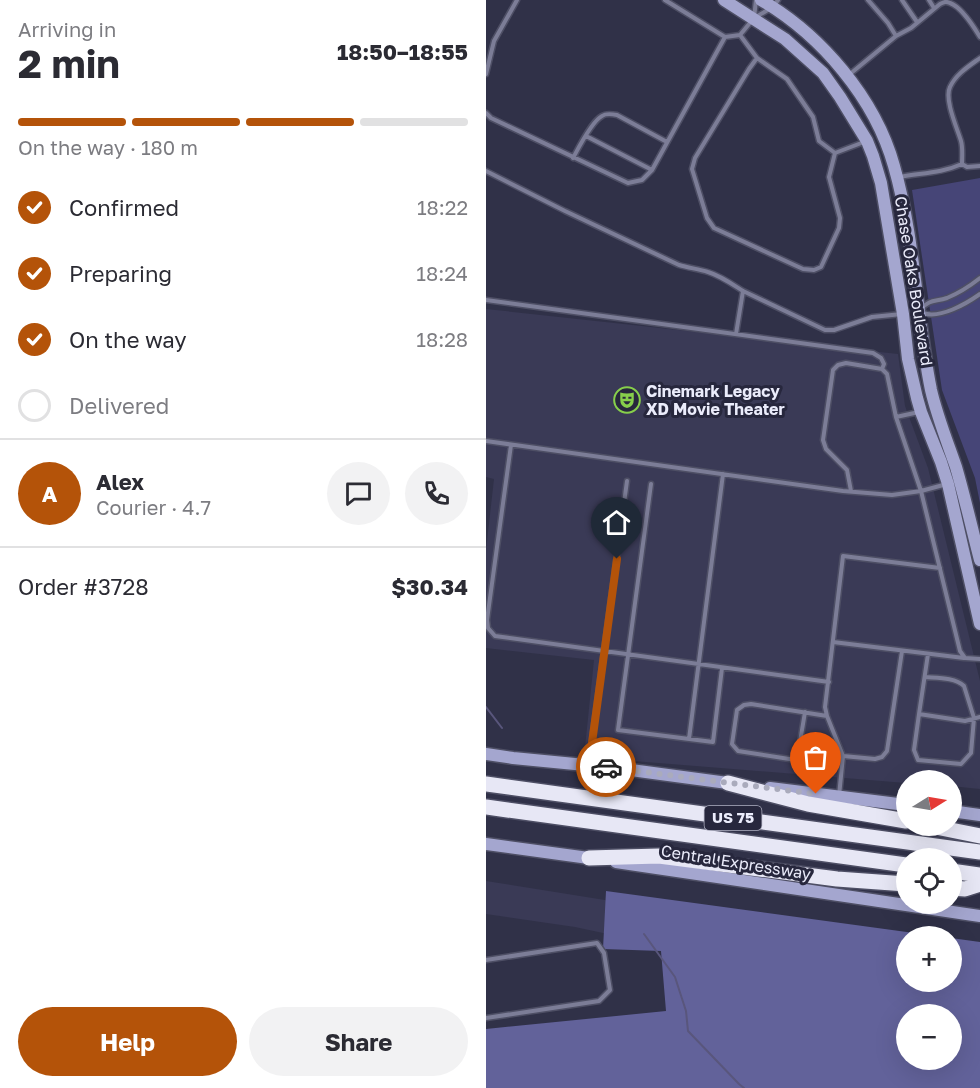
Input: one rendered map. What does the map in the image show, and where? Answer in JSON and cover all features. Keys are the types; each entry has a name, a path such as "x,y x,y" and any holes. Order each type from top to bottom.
{"highway":[{"path":"728,783 808,804 896,819"},
{"name":"US 75","path":"486,784 980,852"},
{"name":"Central Expressway","path":"486,807 896,864"},
{"path":"962,832 980,836"},
{"path":"589,858 659,856 837,879 896,883"},
{"path":"962,873 980,875"},
{"path":"962,889 980,884"}],"street":[{"name":"Chase Oaks Boulevard","path":"724,0 785,39 806,56 823,73 840,96 867,141 881,183 903,314 908,359 921,412 941,462 954,483 980,560"},
{"name":"Chase Oaks Boulevard","path":"761,0 776,4 813,38 847,76 872,112 894,163 907,225 931,389 949,446 980,624"},
{"path":"832,86 847,76"},
{"path":"867,141 882,135"},
{"path":"903,314 919,311"},
{"path":"486,754 896,804"},
{"path":"962,813 980,815"},
{"name":"Central Expressway","path":"486,844 980,916"}],"lane":[{"path":"486,74 494,41 518,0"},
{"path":"665,0 725,37 740,35 754,18 776,4"},
{"path":"754,18 756,0"},
{"path":"868,0 888,22 896,36"},
{"path":"902,0 917,22"},
{"path":"929,0 934,8"},
{"path":"847,76 896,36 944,2 950,3 963,13 980,37"},
{"path":"740,35 757,58 787,79 813,117 819,141 835,153"},
{"path":"486,113 491,118 628,183 642,180 652,170 725,37"},
{"path":"757,58 748,69 695,158 692,169 707,218 714,228 803,269 814,270 820,267 839,228 840,218 829,177 835,153"},
{"path":"962,164 962,143 954,123 949,89 965,68 980,58"},
{"path":"573,158 602,115 617,115 667,142"},
{"path":"586,136 652,170"},
{"path":"835,153 867,141"},
{"path":"962,164 967,167 980,166"},
{"path":"897,177 951,169 962,164"},
{"path":"486,171 679,266 706,271 721,277 743,291 825,330 834,330 872,317 903,314"},
{"path":"980,278 964,290 947,298 927,302 919,311 928,315 949,311 980,294"},
{"path":"736,334 743,291"},
{"path":"486,300 873,353 884,363 882,369"},
{"path":"850,491 847,470 826,448 823,440 833,370 838,365 846,363 882,369 887,374 896,417 921,491 960,651 965,658"},
{"path":"896,417 921,412"},
{"path":"486,441 892,495 954,483"},
{"path":"511,445 487,620 488,628 495,636 829,682"},
{"path":"689,739 723,474"},
{"path":"589,765 627,481"},
{"path":"651,484 618,730 713,742 722,668"},
{"path":"839,797 843,756 825,707 843,556 940,568"},
{"path":"833,642 980,659"},
{"path":"827,716 751,704 744,705 737,710 732,744 738,751 814,763 828,762 843,756 875,759 882,757 887,751 902,651"},
{"path":"925,676 961,683 967,694 974,718 971,753 962,764 918,760 914,750 928,654"},
{"path":"797,760 805,712"},
{"path":"919,714 965,721 980,717"},
{"path":"486,960 597,943 604,953 610,990 599,1001 486,1018"}],"shaded area":[{"path":"980,178 980,503 975,478 942,390 912,190"},
{"path":"486,309 898,354 905,406 928,468 980,681 980,789 962,787 962,770 896,770 896,782 584,757 594,660 486,648 486,550 494,479 486,477"},
{"path":"486,881 605,900 896,978 896,992 921,992 937,1004 910,1004 734,961 575,927 486,914"},
{"path":"606,891 896,931 896,992 962,992 962,940 980,942 980,1088 486,1088 486,1029 666,1011 661,951 603,949"}],"waterway":[{"path":"486,707 502,728"},
{"path":"644,934 675,977 686,1011 688,1031 744,1088"}],"way so far":[{"path":"606,767 816,794"}],"place":[{"name":"Cinemark Legacy XD Movie Theater","path":"627,400"}],"route":[{"path":"606,767 589,765 617,559"}]}
